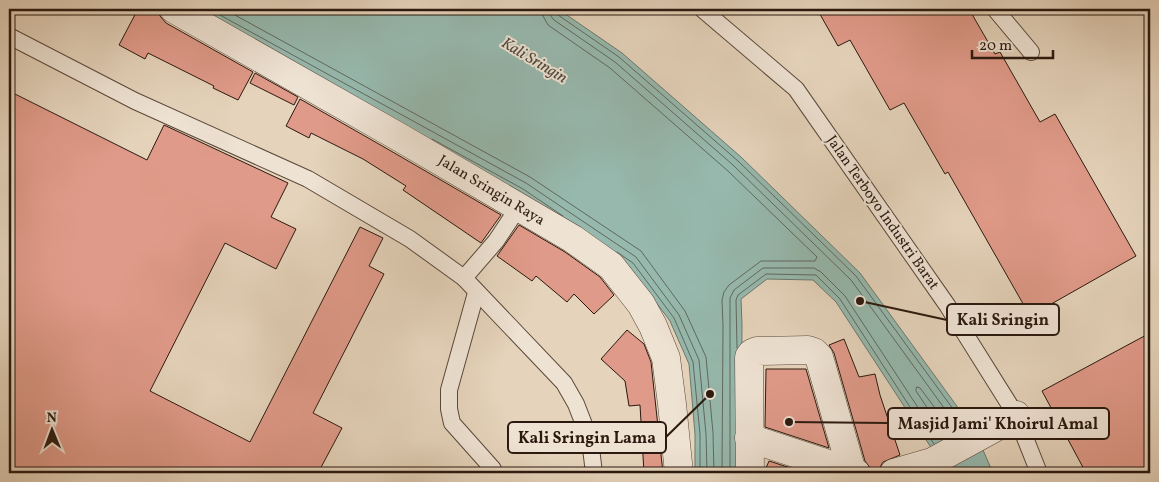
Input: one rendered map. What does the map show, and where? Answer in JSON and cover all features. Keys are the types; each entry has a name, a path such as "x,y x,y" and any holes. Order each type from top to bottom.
{"street":[{"name":"Jalan Sringin Raya","path":"174,9 399,136 573,240 610,266 641,304 654,326 666,358 678,473"},
{"path":"750,473 749,357 752,353 766,351 808,350 819,356 854,473"},
{"path":"894,473 930,466 1008,420"},
{"path":"749,438 854,473"}],"lane":[{"name":"Jalan Terboyo Industri Barat","path":"702,9 796,89 947,305 1008,420 1039,473"},
{"path":"995,9 1031,52"},
{"path":"9,36 135,101 308,179 410,239 464,278 476,293 564,383 576,404 590,440 594,473"},
{"path":"464,278 496,241 518,208"},
{"path":"476,293 449,390 448,409 452,423 493,469"}],"water":[{"path":"188,9 558,9 622,53 741,157 860,273 972,427 934,452 836,302 813,280 767,279 741,299 741,473 695,473 695,434 689,364 670,321 629,266 520,193"},
{"path":"979,441 993,473 943,473 939,464"}],"building":[{"path":"138,9 158,9 160,16 166,23 253,72 238,100 148,53 145,59 119,45"},
{"path":"817,9 969,9 995,54 1000,52 1040,122 1055,114 1136,256 1030,316 948,172 945,174 904,103 890,110 850,40 838,46"},
{"path":"255,73 298,97 294,105 250,83"},
{"path":"9,91 147,160 164,125 288,183 271,217 296,229 276,269 225,243 150,391 250,442 360,227 383,238 369,266 384,274 313,413 342,428 318,473 9,473"},
{"path":"300,99 501,215 481,243 403,190 406,186 363,159 311,133 309,138 286,126"},
{"path":"519,225 565,252 600,277 614,295 594,314 574,294 567,302 536,276 532,281 497,256"},
{"path":"627,330 644,344 651,362 663,473 644,473 640,405 629,406 625,381 601,359"},
{"path":"1150,333 1150,473 1086,473 1042,391"},
{"path":"844,339 859,377 875,374 900,455 883,462 879,473 871,473 871,469 865,461 834,353 829,345"},
{"path":"766,369 806,369 829,448 765,427"},
{"path":"769,461 806,473 766,473"}],"place":[{"name":"Kali Sringin","path":"860,301"},
{"name":"Kali Sringin Lama","path":"710,394"},
{"name":"Masjid Jami' Khoirul Amal","path":"789,422"}]}
